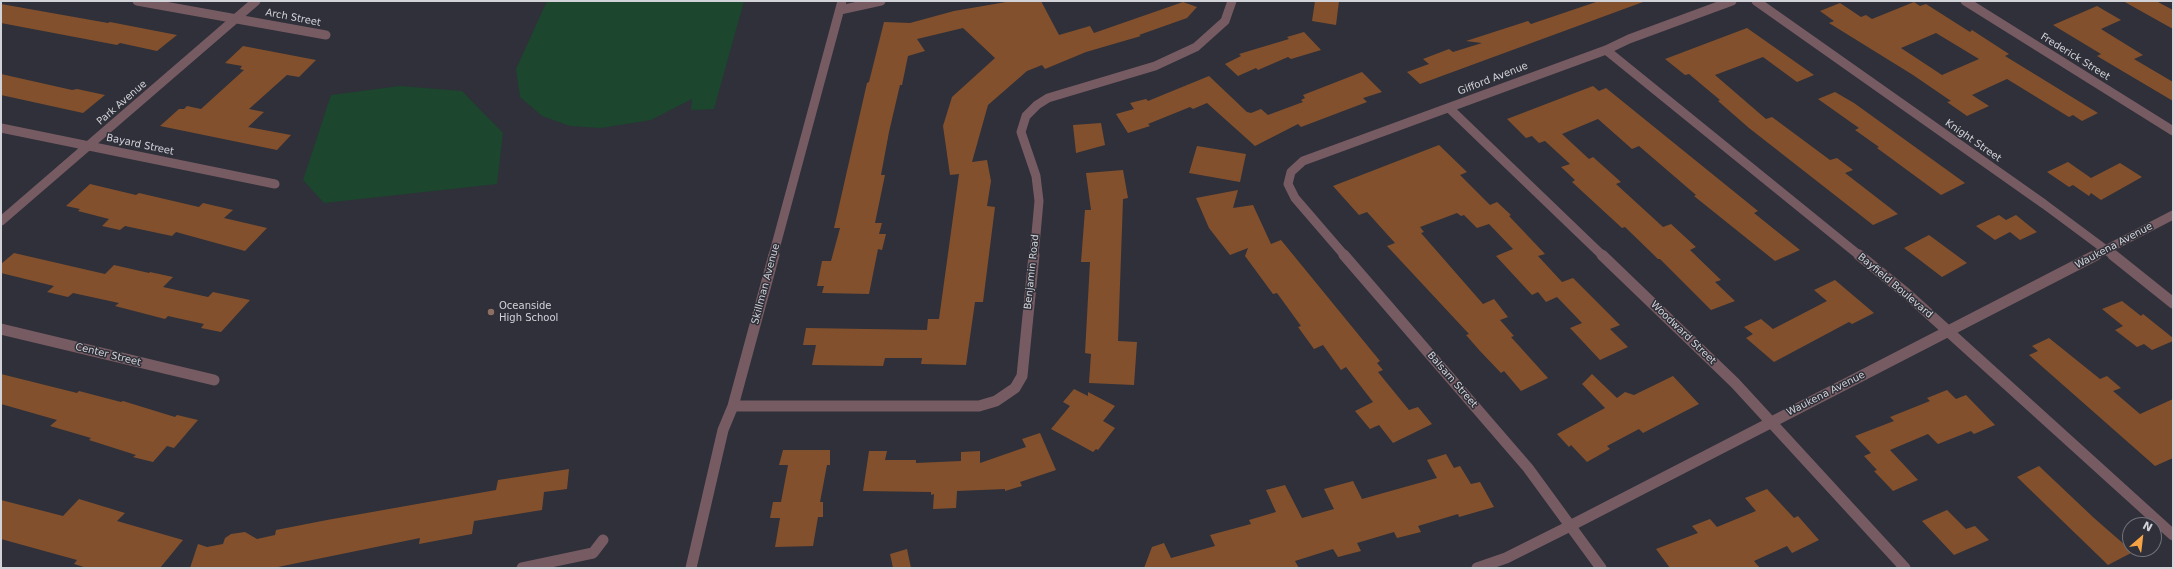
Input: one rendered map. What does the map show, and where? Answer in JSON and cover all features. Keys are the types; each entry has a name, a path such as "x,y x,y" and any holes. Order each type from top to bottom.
{"street":[{"name":"Arch Street","path":"137,1 326,35"},
{"name":"Park Avenue","path":"1,221 256,1"},
{"path":"841,6 881,1"},
{"name":"Benjamin Road","path":"732,406 979,406 996,401 1014,388 1022,376 1039,201 1036,176 1021,132 1026,116 1037,105 1048,98 1155,66 1196,47 1215,32 1225,20 1232,1"},
{"name":"Gifford Avenue","path":"1295,198 1288,184 1291,172 1303,161 1449,108 1487,92 1606,50 1628,39 1732,1"},
{"name":"Knight Street","path":"1756,1 2044,204 2104,251 2129,267 2173,303"},
{"name":"Frederick Street","path":"1965,1 2173,131"},
{"name":"Skillman Avenue","path":"691,568 723,430 732,406 841,6"},
{"name":"Bayfield Boulevard","path":"1606,50 1907,294 2173,535"},
{"name":"Woodward Street","path":"1449,108 1735,383 1905,568"},
{"name":"Bayard Street","path":"1,128 275,184"},
{"name":"Balsam Street","path":"1295,198 1528,468 1601,568"},
{"name":"Waukena Avenue","path":"1477,568 1506,558 1570,526 2173,215"},
{"name":"Center Street","path":"1,329 214,380"},
{"path":"522,568 593,553 603,540"}],"green space":[{"path":"547,1 744,1 714,109 691,110 692,99 651,120 601,128 570,126 542,116 520,97 516,69"},
{"path":"400,86 462,91 503,133 497,184 324,203 303,180 331,95"}],"building":[{"path":"1012,1 1041,1 1059,35 1090,26 1094,33 1183,2 1197,7 1187,18 1139,35 1141,36 1086,52 1045,69 1042,65 1027,71 988,105 972,162 987,160 991,181 987,206 995,207 983,302 975,302 966,365 921,364 922,358 885,358 883,366 812,365 816,345 803,345 806,328 927,330 928,319 939,319 959,174 950,175 943,126 952,97 995,58 963,28 917,39 925,51 908,56 902,85 900,85 889,132 881,175 885,175 875,223 882,223 879,234 886,234 882,250 878,249 869,294 822,293 824,286 817,286 822,261 831,261 840,228 834,228 867,83 869,82 884,22 910,23 954,11"},
{"path":"1315,1 1339,1 1336,25 1312,21"},
{"path":"1599,1 1643,2 1420,84 1407,72 1429,64 1423,59 1449,49 1453,52 1482,43 1466,41 1528,21 1531,24"},
{"path":"2123,1 2156,1 2173,10 2173,29"},
{"path":"1914,2 1920,6 1926,4 1970,32 1972,30 2009,54 2005,56 2098,113 2082,121 2073,115 2069,117 2007,79 1972,95 1989,106 1967,116 1947,102 1951,101 1913,75 1829,23 1834,21 1820,11 1840,3 1861,17 1866,15 1872,19","holes":["1936,33 1979,59 1942,75 1901,48"]},
{"path":"1,4 177,35 157,51 120,43 117,45 1,23"},
{"path":"2097,6 2121,20 2101,29 2143,55 2134,59 2173,82 2173,101 2097,56 2101,54 2053,25"},
{"path":"1747,28 1814,75 1797,82 1763,57 1715,75 1766,119 1772,117 1830,160 1837,158 1853,170 1845,173 1898,214 1873,225 1749,128 1718,101 1720,100 1689,74 1685,75 1665,59"},
{"path":"1304,32 1321,50 1291,59 1288,57 1258,70 1256,68 1238,76 1225,64 1241,56 1239,54 1289,39 1287,37"},
{"path":"243,46 316,60 299,77 287,75 249,109 264,112 248,127 291,135 277,150 160,126 179,109 184,109 187,106 201,109 244,70 240,69 242,66 225,63"},
{"path":"1362,72 1382,92 1363,98 1367,102 1301,127 1298,124 1255,146 1207,103 1193,109 1190,107 1148,124 1150,126 1128,133 1116,114 1134,109 1130,103 1146,99 1148,101 1209,76 1247,112 1251,113 1261,109 1268,115 1303,102 1301,100 1305,98 1303,95"},
{"path":"1,74 72,90 77,89 105,95 83,113 1,95"},
{"path":"1593,86 1599,91 1606,88 1758,211 1754,213 1800,250 1775,261 1694,196 1696,195 1639,146 1632,149 1598,119 1562,134 1589,159 1593,157 1621,182 1616,184 1663,227 1671,224 1696,247 1690,250 1721,280 1715,282 1735,301 1711,310 1660,259 1658,259 1625,227 1622,228 1572,182 1575,180 1561,167 1570,164 1545,141 1539,143 1532,136 1526,138 1507,119"},
{"path":"1835,92 1854,103 1965,183 1941,195 1855,130 1859,128 1818,99"},
{"path":"1101,123 1105,145 1076,153 1073,125"},
{"path":"1439,145 1467,172 1460,175 1490,205 1497,202 1511,215 1509,216 1545,254 1538,256 1562,282 1573,278 1620,325 1610,329 1628,347 1600,360 1570,328 1582,323 1557,297 1546,302 1538,292 1532,295 1496,256 1513,249 1489,224 1477,228 1464,215 1461,216 1457,213 1420,227 1424,232 1421,233 1483,304 1494,299 1508,317 1500,320 1514,336 1511,337 1548,378 1521,391 1504,371 1501,373 1480,351 1466,335 1469,334 1387,246 1395,243 1367,212 1359,215 1333,186"},
{"path":"1197,146 1246,154 1240,182 1189,173"},
{"path":"2068,162 2091,178 2120,163 2142,177 2101,200 2091,193 2089,196 2073,185 2069,187 2047,172"},
{"path":"1123,170 1128,198 1123,199 1118,341 1137,342 1134,385 1089,383 1091,354 1085,353 1090,262 1081,262 1085,210 1091,210 1086,173"},
{"path":"90,184 136,195 139,193 199,207 203,203 233,210 224,218 267,228 245,251 176,232 172,236 125,226 120,230 102,226 109,219 78,211 80,209 66,206"},
{"path":"1238,190 1233,208 1253,205 1271,244 1281,240 1380,361 1377,363 1383,370 1378,372 1409,410 1418,407 1432,424 1393,443 1379,425 1370,429 1355,411 1373,402 1346,367 1341,370 1323,345 1314,349 1298,327 1301,326 1277,293 1273,294 1245,256 1248,248 1230,255 1209,228 1196,198"},
{"path":"1999,215 2006,220 2016,215 2037,232 2020,240 2010,232 1995,240 1976,226"},
{"path":"1929,235 1967,263 1942,277 1904,248"},
{"path":"14,253 105,274 114,265 150,272 173,277 163,287 208,297 213,292 250,300 221,332 201,328 204,324 168,316 165,319 115,306 119,303 73,293 68,297 47,292 54,286 1,273 1,264"},
{"path":"1835,280 1874,313 1852,324 1849,322 1774,362 1746,338 1753,334 1744,327 1761,319 1773,329 1827,301 1814,290"},
{"path":"2122,301 2141,316 2143,314 2173,338 2173,341 2152,350 2144,344 2137,347 2115,330 2123,326 2102,309"},
{"path":"2049,338 2100,379 2107,376 2121,388 2113,391 2140,414 2173,399 2173,458 2155,466 2029,355 2038,351 2032,346"},
{"path":"1,374 77,393 79,391 121,402 123,401 175,417 177,415 198,420 174,448 167,446 153,462 133,457 136,455 89,440 91,438 50,426 57,420 1,404"},
{"path":"1592,374 1617,398 1625,392 1634,395 1673,376 1699,404 1643,433 1639,429 1607,446 1610,449 1587,462 1571,445 1569,447 1557,434 1605,408 1582,384"},
{"path":"1074,389 1088,396 1088,392 1115,406 1103,421 1115,428 1098,450 1096,449 1093,452 1051,429 1070,406 1063,402"},
{"path":"1947,390 1956,399 1966,395 1995,425 1974,434 1971,431 1938,444 1928,434 1890,450 1918,480 1893,491 1874,471 1877,470 1864,456 1871,453 1855,436 1894,421 1890,417 1930,401 1927,398"},
{"path":"1040,433 1056,470 1020,482 1022,486 1005,491 1005,489 957,491 956,508 933,509 934,494 931,495 931,492 863,491 869,451 887,451 885,460 916,460 916,463 961,461 961,452 980,451 980,463 1026,447 1022,439"},
{"path":"783,450 830,450 830,465 827,465 820,502 823,502 823,517 818,517 813,546 775,547 780,518 770,518 773,502 781,502 788,465 779,465"},
{"path":"1446,454 1454,468 1460,466 1471,484 1480,482 1494,507 1459,517 1458,514 1418,526 1421,532 1397,538 1394,532 1357,543 1361,551 1338,557 1333,549 1295,561 1299,568 1144,568 1152,547 1164,543 1171,558 1215,546 1210,535 1251,524 1249,520 1276,512 1266,490 1285,485 1302,518 1334,509 1324,489 1353,481 1362,499 1437,478 1427,460"},
{"path":"2039,466 2122,542 2122,557 2123,557 2108,565 2017,477"},
{"path":"569,469 567,489 544,492 542,510 474,521 472,534 419,544 420,538 273,568 190,568 198,544 207,547 223,544 225,538 231,534 245,532 257,539 275,535 276,530 496,490 498,480"},
{"path":"1767,489 1794,518 1798,516 1819,540 1792,553 1787,546 1754,561 1760,568 1670,568 1656,549 1698,533 1692,526 1710,519 1717,527 1756,511 1745,498"},
{"path":"79,499 125,513 117,521 183,540 160,568 87,568 74,564 77,560 1,539 1,500 63,516"},
{"path":"1947,510 1966,529 1975,526 1989,540 1954,555 1922,521"},
{"path":"907,549 911,568 893,568 890,554"}],"place":[{"name":"Oceanside High School","path":"491,312"}]}
